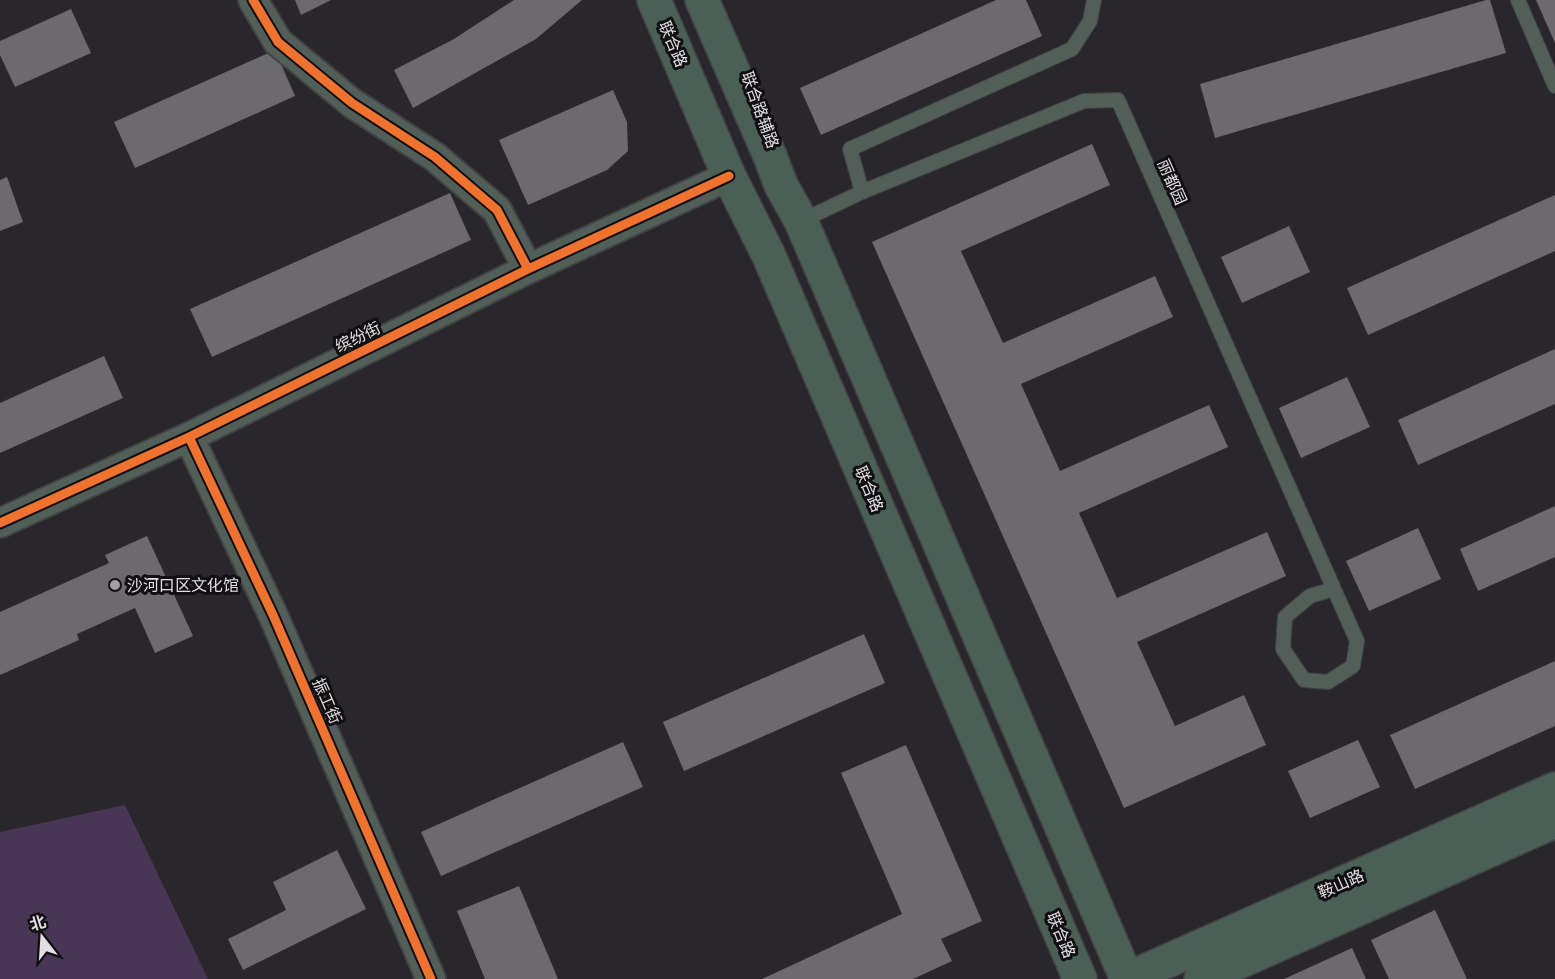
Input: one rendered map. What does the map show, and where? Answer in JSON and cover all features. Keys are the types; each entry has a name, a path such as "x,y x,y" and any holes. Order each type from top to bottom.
{"main road":[{"name":"联合路","path":"654,0 725,166 770,256 1080,979"},
{"path":"702,0 781,185 801,221 1127,979"},
{"name":"鞍山路","path":"1127,979 1555,789"},
{"name":"鞍山路","path":"1201,979 1555,821"}],"street":[{"path":"253,0 278,42 352,103 435,157 497,210 528,269"},
{"path":"644,0 725,166"},
{"name":"联合路辅路","path":"717,0 801,221"},
{"name":"缤纷街","path":"0,523 189,438 528,269 725,166"},
{"name":"振工街","path":"189,438 273,615 431,979"}],"lane":[{"path":"862,192 850,149 1072,49 1090,21 1094,0"},
{"path":"1518,0 1555,86"},
{"name":"丽都园","path":"801,221 862,192 1084,101 1118,100 1357,641 1353,666 1329,682 1304,680 1283,648 1285,617 1310,596 1334,589"}],"shaded area":[{"path":"125,805 208,979 0,979 0,832"}],"building":[{"path":"295,0 331,0 301,15"},
{"path":"514,0 582,0 536,39 413,108 394,70 454,39"},
{"path":"996,0 1026,0 1042,36 821,135 800,88"},
{"path":"1490,0 1506,53 1215,138 1200,84"},
{"path":"1536,0 1555,0 1555,43"},
{"path":"71,9 91,53 15,87 0,55 0,41"},
{"path":"275,50 295,96 135,168 114,122"},
{"path":"613,90 627,122 628,151 607,170 528,205 499,140"},
{"path":"1092,144 1110,185 961,251 1003,343 1155,276 1173,317 1021,384 1060,471 1209,405 1228,447 1079,513 1117,598 1267,532 1286,576 1137,642 1175,726 1244,695 1266,745 1124,808 872,242"},
{"path":"7,177 23,222 0,231 0,180"},
{"path":"450,193 471,240 212,357 190,309"},
{"path":"1555,195 1555,251 1368,335 1347,288"},
{"path":"1289,226 1310,272 1242,303 1221,257"},
{"path":"1555,349 1555,404 1418,465 1398,420"},
{"path":"104,356 123,398 0,453 0,403"},
{"path":"1347,377 1370,427 1301,458 1279,408"},
{"path":"1555,506 1555,557 1478,591 1460,549"},
{"path":"1418,528 1441,579 1369,611 1346,561"},
{"name":"沙河口区文化馆","path":"147,536 193,636 155,653 135,608 77,634 79,640 0,675 0,612 109,563 105,555"},
{"path":"864,634 885,683 684,771 663,722"},
{"path":"1555,661 1555,726 1415,789 1390,735"},
{"path":"1358,740 1380,787 1310,818 1288,771"},
{"path":"623,742 643,787 441,876 421,832"},
{"path":"906,745 982,921 941,939 952,961 913,979 762,979 902,914 841,773"},
{"path":"337,850 366,909 243,970 228,939 286,910 273,882"},
{"path":"519,886 558,979 485,979 457,911"},
{"path":"1435,910 1467,979 1389,979 1371,940"},
{"path":"1352,948 1366,979 1284,979"}],"cycle path":[{"path":"253,0 278,42 352,103 435,157 497,210 528,269"},
{"path":"0,523 189,437 528,269 729,176"},
{"path":"189,437 273,615 431,979"}],"place":[{"name":"沙河口区文化馆","path":"115,585"}]}
